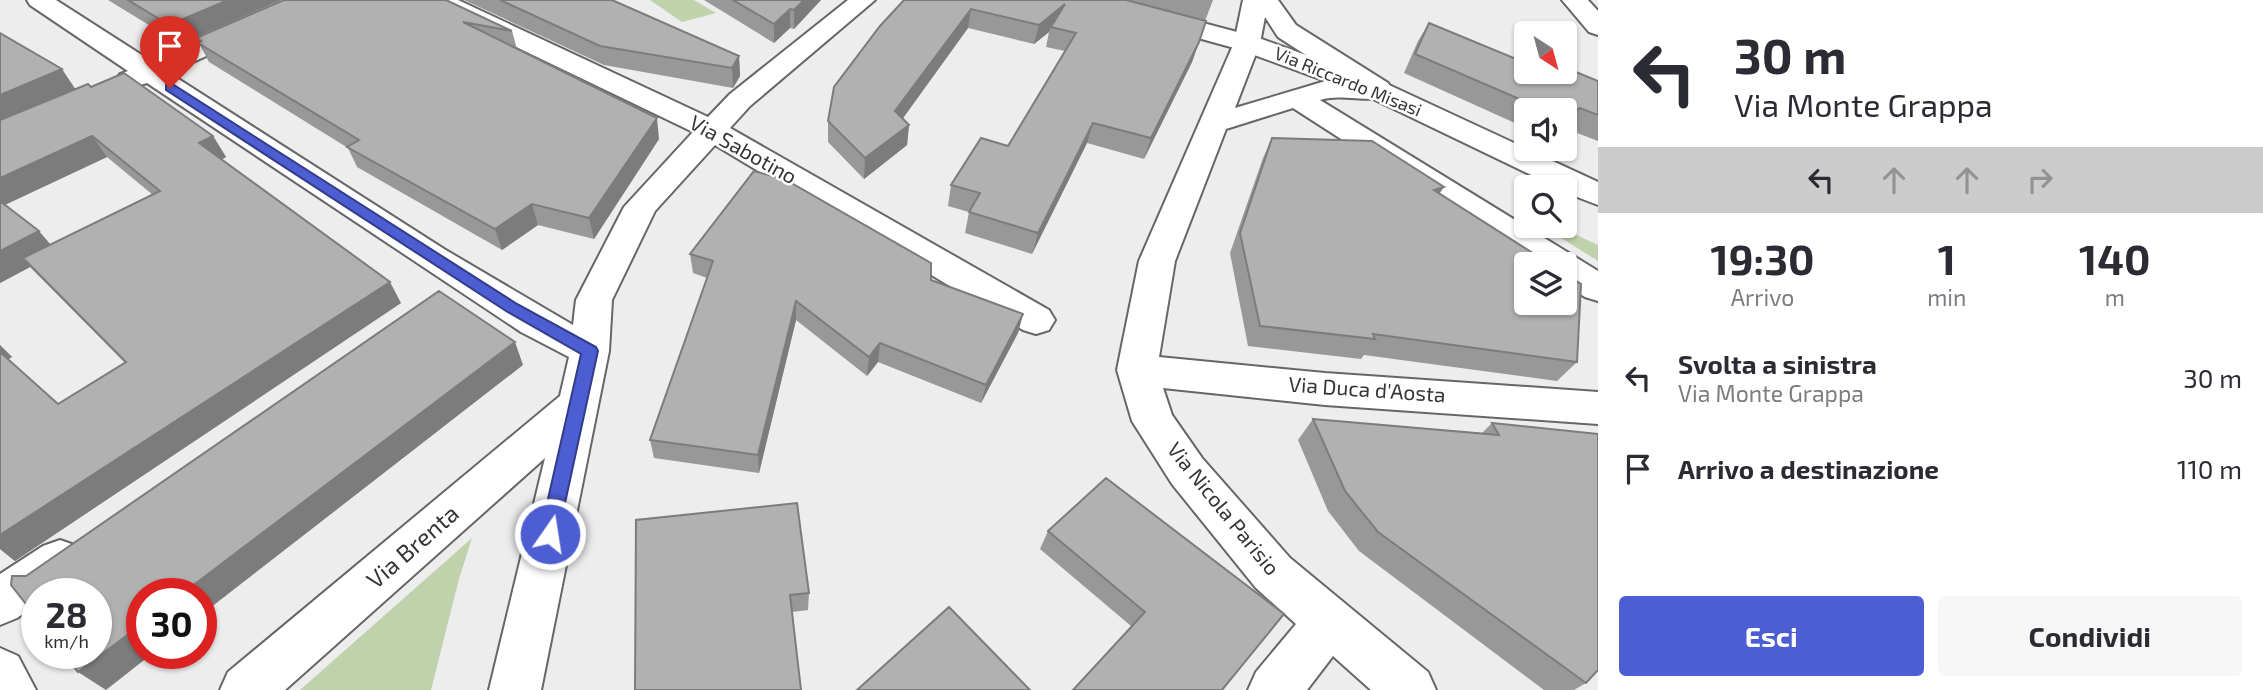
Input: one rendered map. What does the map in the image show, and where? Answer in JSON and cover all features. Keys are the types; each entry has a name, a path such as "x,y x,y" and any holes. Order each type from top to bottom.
{"street":[{"path":"39,0 467,279 534,321 590,351"},
{"path":"110,88 309,0"},
{"name":"Via Sabotino","path":"438,0 712,130 1036,320"},
{"path":"515,690 590,351 594,300 641,207 740,100 863,0"},
{"name":"Via Riccardo Misasi","path":"1087,0 1247,43 1379,90 1598,195"},
{"name":"Via Nicola Parisio","path":"1255,0 1247,43 1157,261 1137,370 1153,421 1187,471 1273,573 1410,690"},
{"path":"1265,0 1287,31 1379,90"},
{"path":"1574,0 1598,27"},
{"path":"1212,124 1329,88 1379,90"},
{"path":"1295,97 1540,252"},
{"path":"1577,275 1598,288"},
{"path":"433,303 467,279"},
{"name":"Via Duca d'Aosta","path":"1137,370 1325,389 1598,408"},
{"name":"Via Brenta","path":"246,690 579,403"},
{"path":"0,603 91,539"},
{"path":"1274,690 1331,621"},
{"path":"0,674 10,690"}],"green space":[{"path":"650,0 694,0 716,13 682,22"},
{"path":"1577,235 1598,245 1598,261 1561,238 1577,238"},
{"path":"472,538 431,690 300,690"}],"building":[{"path":"128,0 228,0 169,25"},
{"path":"284,0 446,0 512,31 463,22 657,118 589,218 532,204 495,229 347,147 359,140 198,43 201,41 196,38"},
{"path":"500,0 612,0 739,56 732,68 600,46"},
{"path":"733,0 804,0 774,24"},
{"path":"904,0 1126,0 1206,21 1199,42 1151,138 1093,123 1038,233 969,212 980,193 951,185 981,138 1008,146 1076,33 1051,27 1065,4 1039,25 971,9 895,111 909,125 865,158 828,121 834,87 880,26"},
{"path":"1429,23 1514,58 1514,84 1577,84 1577,72 1598,81 1598,115 1580,108 1577,110 1577,98 1517,98 1415,54"},
{"path":"0,33 62,69 0,95"},
{"path":"124,73 213,136 199,143 390,282 0,535 0,352 58,404 126,362 23,258 160,191 92,136 0,178 0,120 88,84 91,87"},
{"path":"1272,138 1372,141 1444,187 1434,190 1531,252 1514,252 1514,315 1577,315 1577,281 1581,284 1577,362 1373,334 1375,339 1260,326 1240,233"},
{"path":"754,171 786,180 931,263 931,280 1023,314 986,385 880,343 869,357 796,301 758,455 650,440 713,261 690,254"},
{"path":"0,201 39,231 0,251"},
{"path":"439,291 515,342 203,578 126,578 126,636 112,646 112,578 21,578 21,598 11,585 12,576 26,576"},
{"path":"1313,419 1499,435 1492,423 1598,434 1598,670 1586,683 1378,532 1345,491"},
{"path":"1106,478 1284,614 1222,690 1073,690 1145,612 1048,531"},
{"path":"797,503 809,593 790,595 801,690 635,690 636,520"},
{"path":"949,607 1030,690 857,690"}],"route":[{"path":"170,88 534,321 590,351 550,534"}]}
